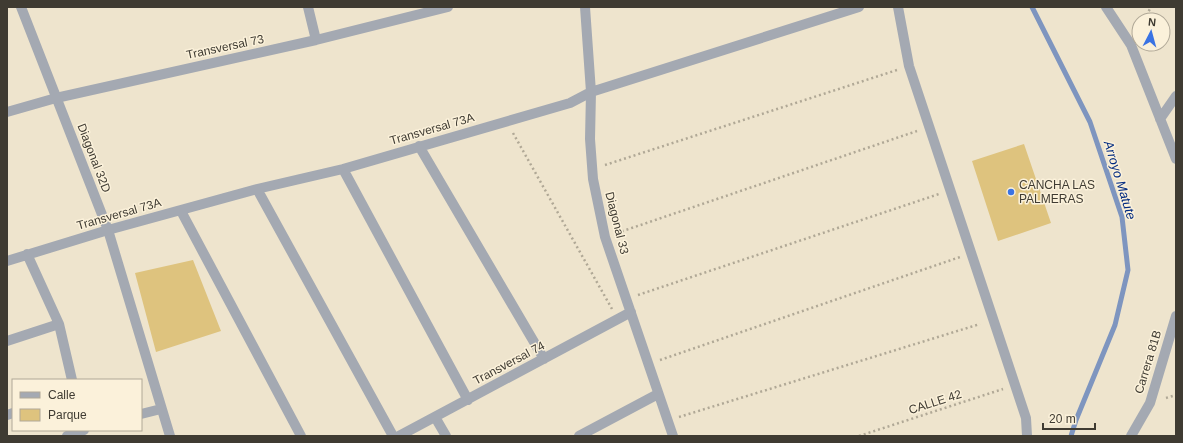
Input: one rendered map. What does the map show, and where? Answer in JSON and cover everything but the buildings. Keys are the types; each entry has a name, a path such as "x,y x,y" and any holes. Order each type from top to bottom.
{"street":[{"name":"Diagonal 32D","path":"21,7 108,230 170,436"},
{"path":"308,7 316,40"},
{"name":"Transversal 73","path":"7,112 56,98 316,40 448,7"},
{"name":"Diagonal 33","path":"585,7 592,92 590,139 592,169 605,237 672,436"},
{"name":"Transversal 73A","path":"7,261 108,230 257,189 343,169 570,103 592,92 859,7"},
{"path":"898,7 909,66 1016,385 1026,418 1027,436"},
{"path":"1106,7 1131,45 1176,159"},
{"path":"1160,119 1176,96"},
{"path":"419,146 544,359"},
{"path":"343,169 468,400"},
{"path":"257,189 393,436"},
{"path":"181,211 301,436"},
{"path":"27,254 59,324 72,379"},
{"name":"Transversal 74","path":"399,436 631,312"},
{"name":"Carrera 81B","path":"1131,436 1150,403 1176,316"},
{"path":"7,341 59,324"},
{"path":"579,436 658,394"},
{"path":"142,414 161,409"},
{"path":"435,417 446,436"},
{"path":"67,436 80,431"}],"path":[{"path":"592,169 909,66"},
{"path":"506,121 618,319"},
{"path":"605,237 929,127"},
{"path":"626,299 950,190"},
{"path":"648,364 972,253"},
{"path":"668,421 994,320"},
{"name":"CALLE 42","path":"859,436 1016,385"}],"green space":[{"name":"CANCHA LAS PALMERAS","path":"1024,144 1051,223 998,241 972,161"},
{"path":"193,260 221,331 156,352 135,273"}],"waterway":[{"name":"Arroyo Matute","path":"1032,7 1090,122 1122,217 1128,270 1115,325 1076,420 1071,436"}],"place":[{"name":"CANCHA LAS PALMERAS","path":"1011,192"}]}
